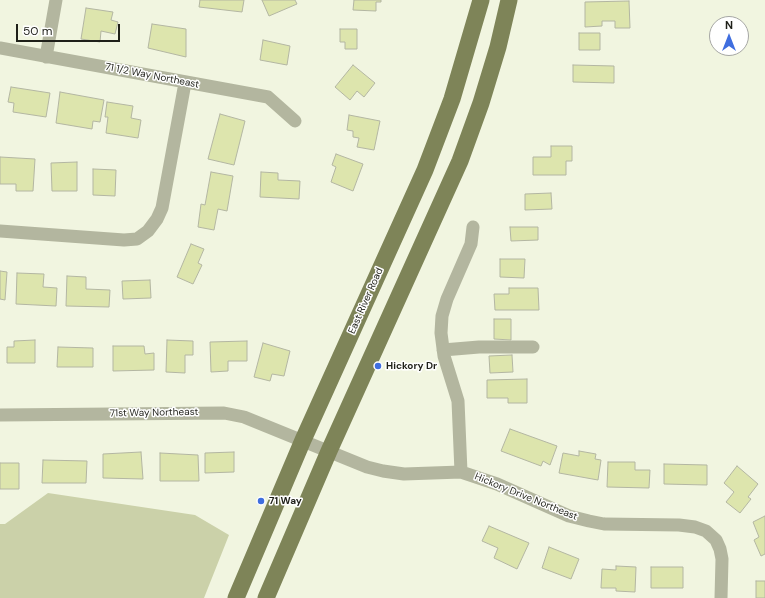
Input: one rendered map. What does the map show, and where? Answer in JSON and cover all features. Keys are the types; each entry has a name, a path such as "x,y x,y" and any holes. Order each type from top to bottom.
{"main road":[{"name":"East River Road","path":"236,598 303,440 425,170 452,99 482,0"},
{"path":"266,598 329,451 460,160 481,103 498,47 509,0"}],"street":[{"path":"46,57 56,0"},
{"name":"71 1/2 Way Northeast","path":"0,48 268,97 295,121"},
{"path":"0,231 124,240 137,239 148,231 157,219 162,208 185,83"},
{"path":"461,472 458,401 443,350 441,333 442,316 447,299 471,244 473,227"},
{"path":"443,350 479,347 533,347"},
{"name":"71st Way Northeast","path":"0,415 224,413 244,417 303,440"},
{"name":"Hickory Drive Northeast","path":"303,440 367,467 383,471 404,474 461,472 497,484 569,516 589,521 604,524 680,525 695,527 706,531 716,540 720,549 722,559 721,598"}],"green space":[{"path":"48,493 195,515 229,535 204,598 0,598 0,524 5,524"}],"building":[{"path":"200,0 244,0 242,12 199,7"},
{"path":"262,0 295,0 297,4 269,16"},
{"path":"354,0 381,0 381,2 376,2 376,11 353,10"},
{"path":"629,1 630,28 615,28 615,21 602,21 602,26 585,27 585,2"},
{"path":"86,8 113,12 111,20 118,22 115,34 101,31 100,42 81,39"},
{"path":"152,24 186,29 186,57 148,48"},
{"path":"340,29 357,29 357,49 345,49 345,42 340,42"},
{"path":"579,33 600,33 600,50 579,50"},
{"path":"263,40 290,46 287,65 260,60"},
{"path":"353,65 375,83 364,97 357,91 350,100 335,87"},
{"path":"573,65 614,66 614,83 573,82"},
{"path":"11,87 50,93 46,117 13,112 14,103 8,102"},
{"path":"60,92 104,100 100,122 93,121 92,129 56,123"},
{"path":"107,102 133,106 131,118 141,120 138,138 106,133 108,117 105,117"},
{"path":"220,114 245,121 234,165 208,159"},
{"path":"349,115 380,121 374,150 357,147 359,138 353,137 353,131 347,130"},
{"path":"551,146 572,146 572,161 566,161 566,175 533,175 533,157 551,157"},
{"path":"336,154 363,164 353,191 331,182 336,167 332,165"},
{"path":"0,157 35,159 33,191 16,191 16,184 0,184"},
{"path":"77,162 77,191 52,191 51,163"},
{"path":"93,169 116,170 115,196 93,195"},
{"path":"211,172 233,176 227,211 218,209 214,230 198,227 201,204 205,205"},
{"path":"261,172 278,173 278,180 300,181 299,199 260,197"},
{"path":"551,193 552,209 525,210 525,194"},
{"path":"510,227 538,227 538,240 511,241"},
{"path":"191,244 204,249 198,263 202,265 193,284 177,277"},
{"path":"500,259 525,259 524,278 500,277"},
{"path":"0,271 7,272 5,300 0,299"},
{"path":"17,273 44,274 43,287 57,288 56,306 16,304"},
{"path":"67,276 86,277 86,289 110,290 109,307 66,306"},
{"path":"150,280 151,298 123,299 122,281"},
{"path":"509,288 538,288 539,310 495,310 494,294 509,294"},
{"path":"494,319 511,319 511,340 494,339"},
{"path":"35,340 35,363 7,363 7,347 14,347 14,341"},
{"path":"167,340 193,341 193,355 185,355 185,373 166,372"},
{"path":"247,341 247,361 228,361 228,371 211,372 210,342"},
{"path":"263,343 290,351 284,376 272,374 270,381 254,377"},
{"path":"113,346 144,346 145,354 154,353 154,370 113,371"},
{"path":"58,347 93,348 93,367 57,367"},
{"path":"512,355 513,372 490,373 489,356"},
{"path":"527,379 527,403 508,403 508,398 487,398 487,380"},
{"path":"510,429 557,446 550,465 543,461 541,466 501,451"},
{"path":"579,451 596,454 595,459 601,460 598,480 559,473 563,453 579,456"},
{"path":"141,452 143,479 103,478 103,454"},
{"path":"234,452 234,472 205,473 205,453"},
{"path":"160,453 198,455 199,481 160,481"},
{"path":"43,460 87,461 86,483 42,483"},
{"path":"608,462 635,462 635,470 650,470 649,488 607,487"},
{"path":"0,463 19,463 19,489 0,489"},
{"path":"664,464 707,465 707,485 664,484"},
{"path":"737,466 758,484 748,497 751,499 740,513 726,502 734,492 724,483"},
{"path":"765,516 765,554 761,556 754,540 759,537 753,522"},
{"path":"489,526 529,543 517,569 494,558 498,548 482,541"},
{"path":"549,547 579,559 571,579 542,568"},
{"path":"616,566 636,567 635,592 616,591 616,588 601,588 602,569 616,570"},
{"path":"651,567 683,567 683,588 651,588"},
{"path":"756,581 765,581 765,598 756,598"}],"place":[{"name":"Hickory Dr","path":"378,366"},
{"name":"71 Way","path":"261,501"}]}
